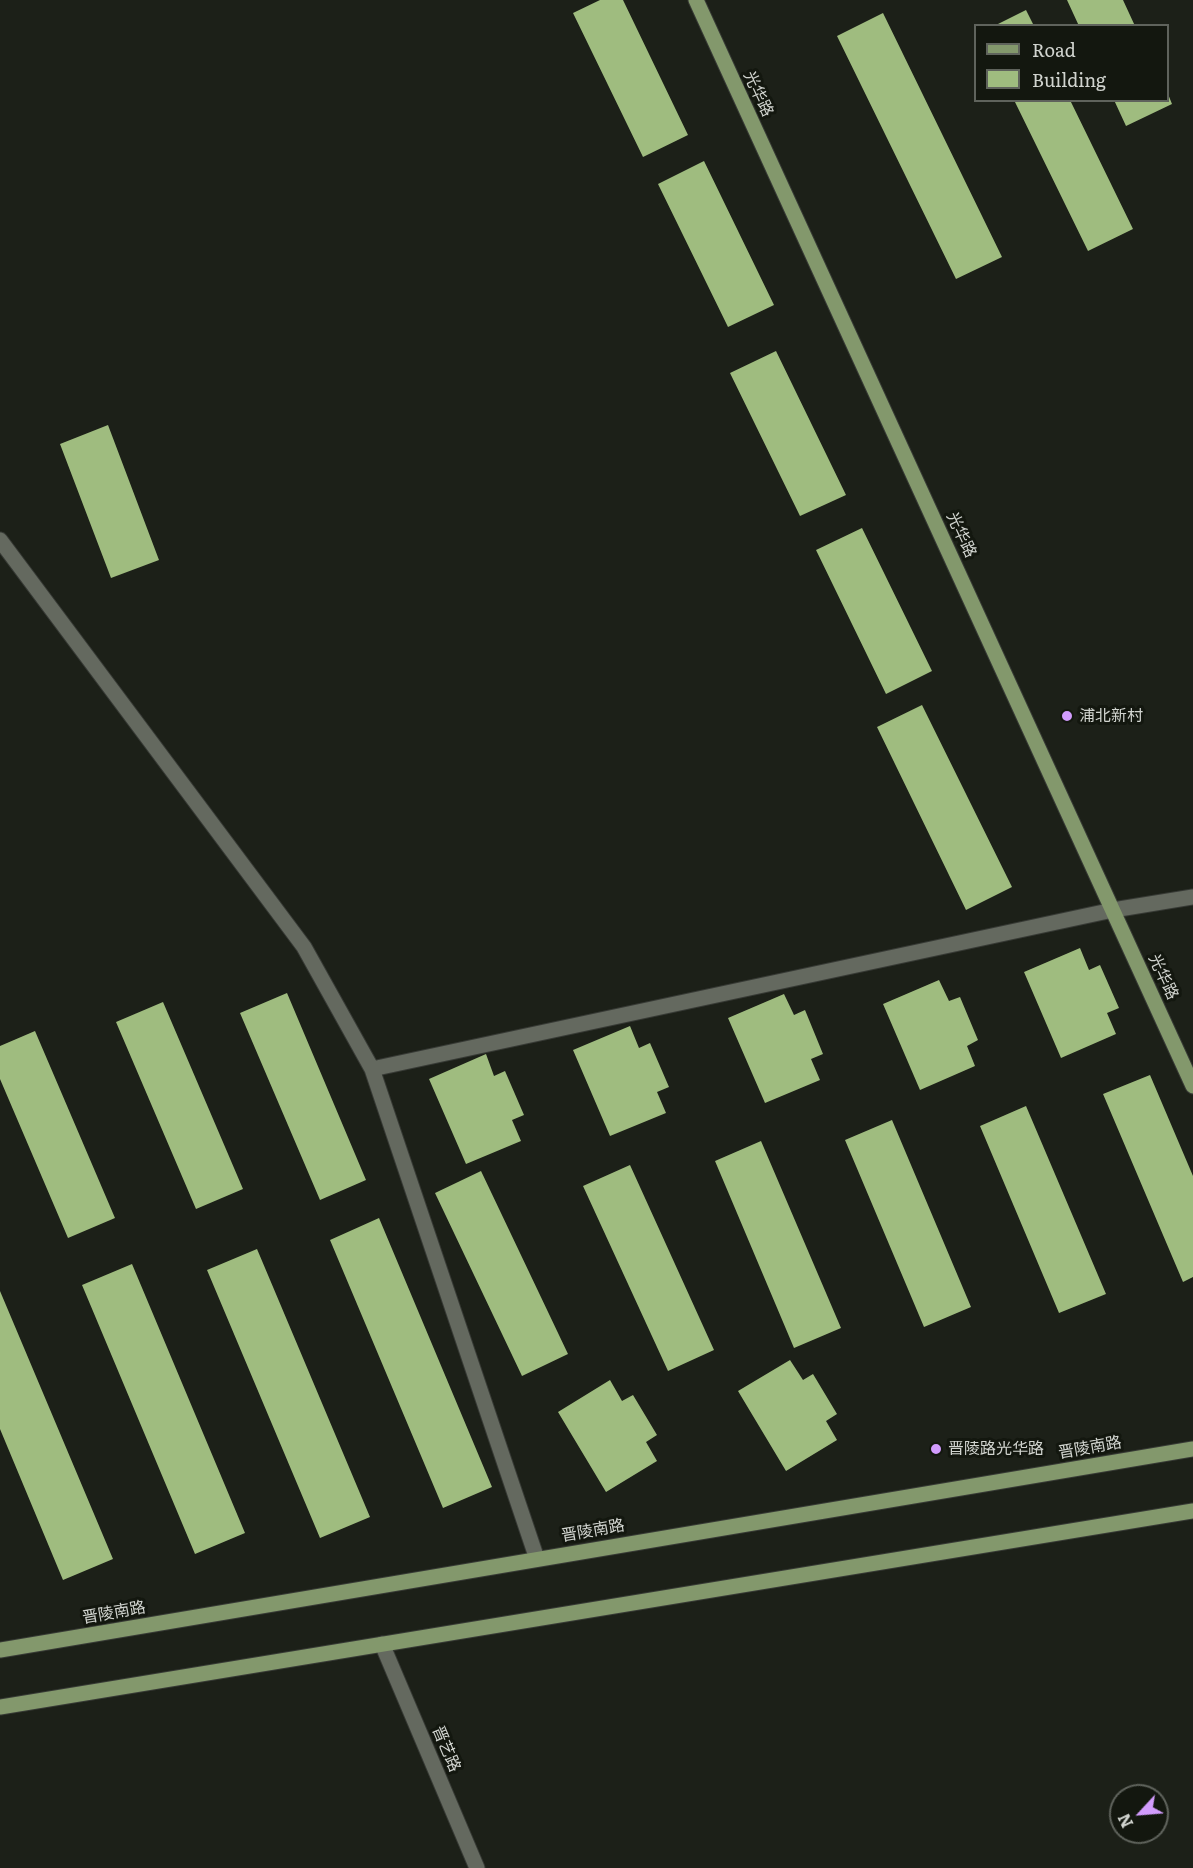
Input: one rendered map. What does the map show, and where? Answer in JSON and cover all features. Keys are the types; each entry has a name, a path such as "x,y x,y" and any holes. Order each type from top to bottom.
{"main road":[{"name":"光华路","path":"696,0 1193,1086"},
{"name":"晋陵南路","path":"0,1650 1193,1449"},
{"path":"0,1707 1193,1511"}],"street":[{"path":"0,540 304,947 372,1069 537,1559"},
{"path":"372,1069 1113,910 1193,897"},
{"name":"晋艺路","path":"382,1644 477,1868"}],"building":[{"path":"600,0 623,0 688,135 643,157 573,13"},
{"path":"1067,0 1123,0 1134,24 1078,24"},
{"path":"1026,10 1033,24 998,24"},
{"path":"883,13 1002,257 956,279 837,36"},
{"path":"1169,96 1172,104 1126,126 1115,102 1169,102"},
{"path":"1015,102 1071,102 1133,229 1088,251"},
{"path":"704,161 774,305 728,327 658,184"},
{"path":"776,351 846,495 800,516 730,373"},
{"path":"108,425 159,560 111,578 60,444"},
{"path":"862,528 932,671 886,694 816,550"},
{"path":"922,705 1012,887 966,910 877,727"},
{"path":"1080,948 1089,970 1100,965 1119,1008 1107,1013 1116,1034 1061,1058 1024,972"},
{"path":"939,980 949,1001 960,997 978,1040 967,1046 975,1066 920,1090 883,1004"},
{"path":"287,993 366,1180 320,1200 240,1013"},
{"path":"784,994 794,1015 805,1010 823,1054 811,1059 820,1080 765,1103 728,1018"},
{"path":"163,1002 243,1189 196,1209 116,1022"},
{"path":"630,1026 639,1048 650,1043 669,1087 657,1092 666,1113 610,1136 573,1050"},
{"path":"35,1031 115,1218 68,1238 0,1079 0,1046"},
{"path":"486,1054 494,1076 505,1071 524,1115 512,1120 521,1141 466,1164 429,1079"},
{"path":"1150,1075 1193,1176 1193,1277 1183,1282 1103,1094"},
{"path":"1026,1106 1106,1294 1059,1313 980,1126"},
{"path":"892,1120 971,1307 924,1327 845,1140"},
{"path":"761,1141 841,1328 794,1348 715,1161"},
{"path":"630,1165 714,1350 668,1371 583,1186"},
{"path":"481,1171 568,1354 522,1376 435,1193"},
{"path":"379,1218 492,1487 443,1508 330,1240"},
{"path":"257,1249 370,1517 320,1538 207,1270"},
{"path":"132,1264 245,1533 195,1554 82,1285"},
{"path":"0,1291 113,1559 63,1580 0,1429"},
{"path":"790,1360 803,1380 813,1374 837,1414 826,1421 837,1440 786,1471 738,1391"},
{"path":"610,1380 622,1401 633,1395 657,1435 646,1442 657,1461 606,1492 558,1412"}],"place":[{"name":"浦北新村","path":"1067,716"},
{"name":"晋陵路光华路","path":"936,1449"}]}
